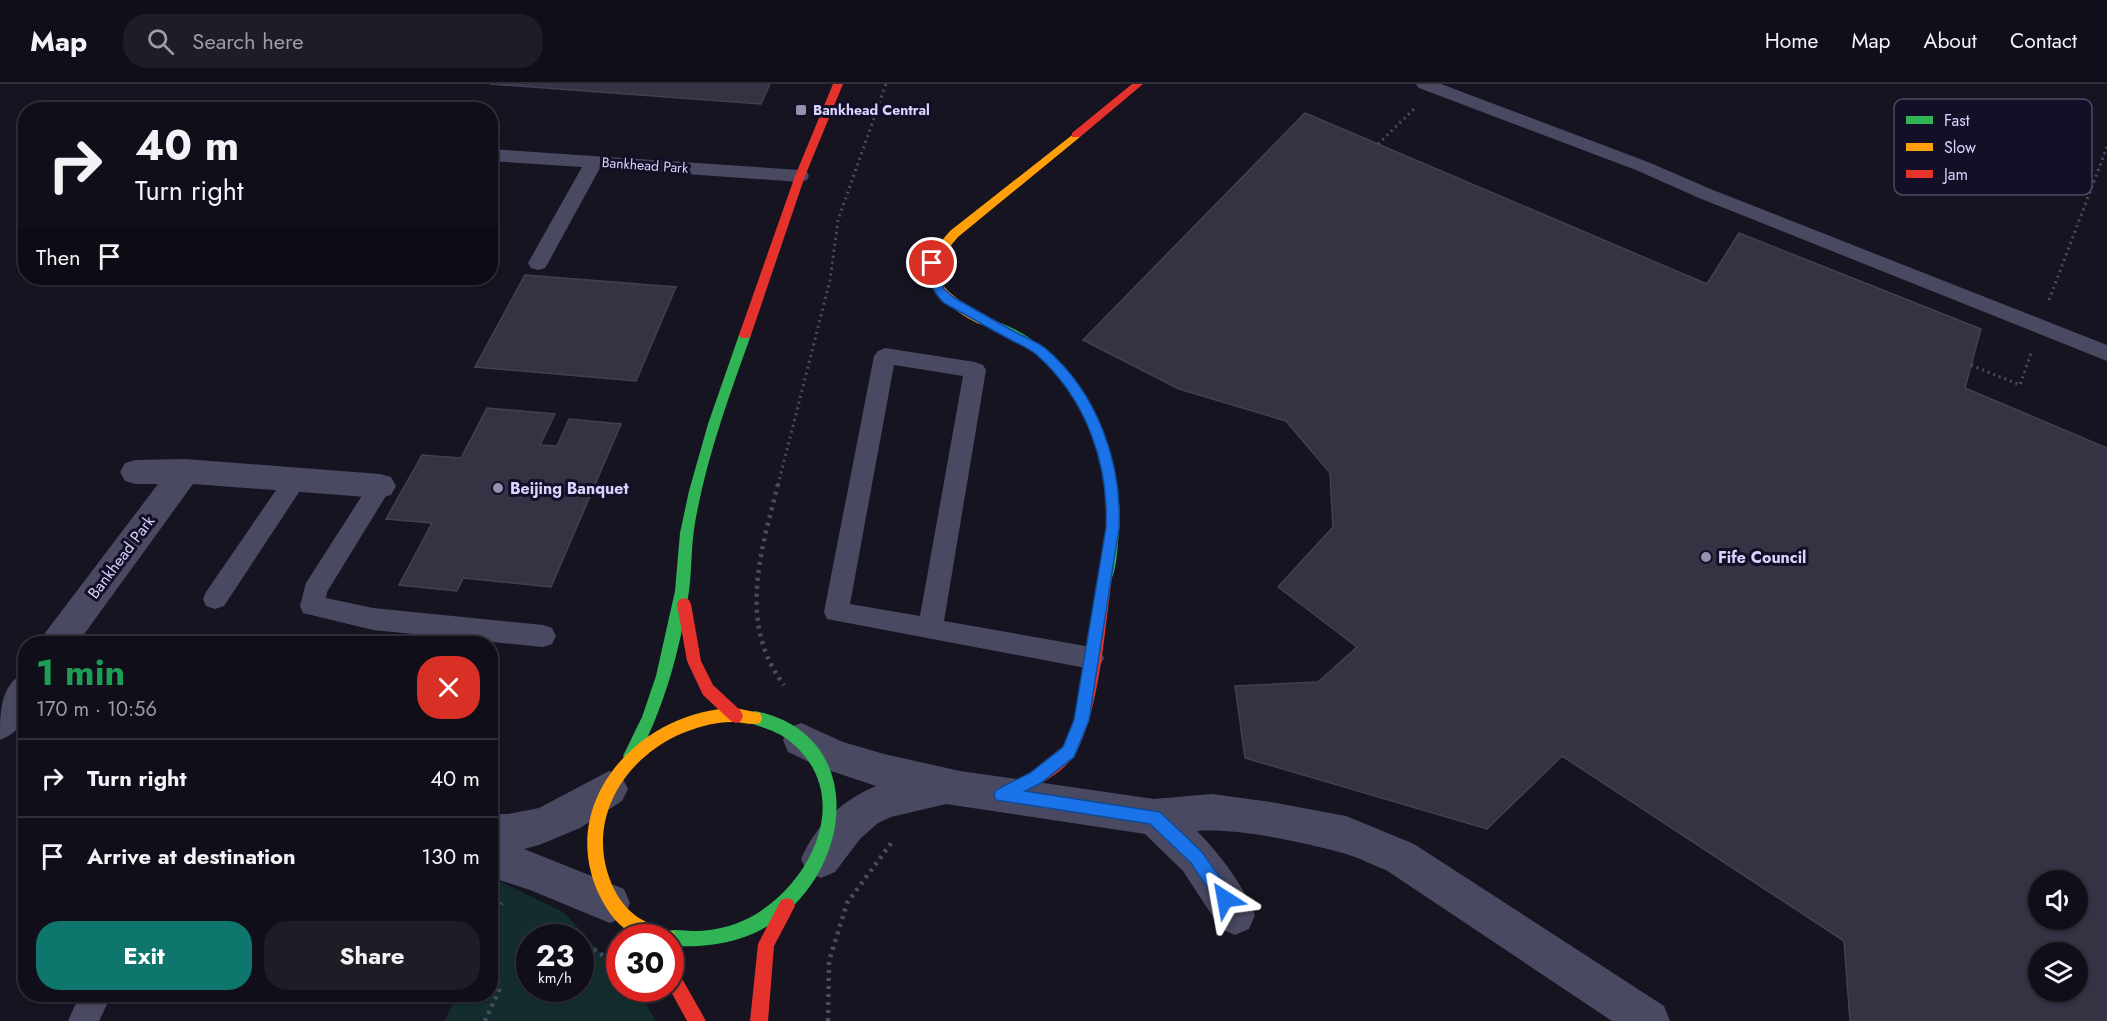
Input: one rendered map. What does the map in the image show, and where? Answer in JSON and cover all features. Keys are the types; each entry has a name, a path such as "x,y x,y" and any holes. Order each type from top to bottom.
{"main road":[{"path":"631,922 595,869 593,832 618,776 642,737 656,701 682,590 689,516 715,420 800,176 838,84"},
{"path":"1002,795 1035,778 1068,752 1082,720 1113,528 1114,501 1110,472 1097,429 1076,389 1040,351 948,300 939,290 932,263 938,248 952,234 977,217 1138,84"},
{"path":"682,590 694,661 708,690 736,716"},
{"path":"618,776 659,737 694,720 736,716 768,720 801,740 820,762 831,794 830,831 817,864 789,902 766,944 759,1021"},
{"path":"684,938 714,939 754,926 789,902"},
{"path":"684,998 697,1021"}],"street":[{"path":"136,472 185,471 380,486"},
{"name":"Bankhead Park","path":"63,636 185,471"},
{"path":"0,724 18,699"},
{"path":"801,740 844,760 898,777 946,787 1154,817 1212,812 1271,820 1346,835 1400,856 1649,1021"},
{"path":"498,833 512,834 556,822 618,776"},
{"path":"817,864 844,828 866,810 901,797 946,787"},
{"path":"1154,817 1197,858 1235,915"},
{"path":"498,861 532,872 631,922"}],"lane":[{"path":"1430,86 1642,166 1706,194 2107,353"},
{"name":"Bankhead Park","path":"498,156 800,176"},
{"path":"538,263 594,162"},
{"path":"930,629 975,370 885,356 836,612 930,629 1092,658"},
{"path":"215,598 295,480"},
{"path":"380,486 315,590 312,606 373,619 543,636"},
{"path":"83,1021 93,1002"}],"path":[{"path":"1378,144 1430,86"},
{"path":"2092,187 2107,147"},
{"path":"1971,365 2020,385 2089,195"},
{"path":"594,950 606,959"},
{"path":"485,1021 494,1002"}],"green space":[{"path":"498,880 565,913 575,924 516,924 516,1002 594,1002 594,946 606,959 606,1002 645,1002 656,1021 445,1021 453,1002 498,1002"}],"building":[{"path":"490,84 770,84 761,104"},
{"name":"Fife Council","path":"1305,113 1707,284 1739,233 1981,329 1965,388 2107,448 2107,1021 1850,1021 1844,941 1562,756 1487,829 1245,758 1235,686 1318,682 1357,647 1278,587 1333,527 1330,473 1286,421 1179,389 1083,340"},
{"path":"525,275 676,287 636,381 475,367"},
{"name":"Beijing Banquet","path":"487,408 555,414 540,445 557,446 569,419 621,424 551,587 463,578 457,591 399,585 432,523 386,519 422,455 461,458"}],"traffic: fast":[{"path":"989,323 1029,343 1058,369 1073,388 1097,432 1111,479 1113,504 1110,553 1105,578"},
{"path":"631,756 641,737 663,676 682,591 687,533 695,491 714,424 745,335"},
{"path":"684,938 726,935 752,926 776,911 796,893 812,870 824,845 831,807 826,777 822,768 803,743 792,734 775,724 755,718"}],"traffic: slow":[{"path":"989,323 960,306 938,288 933,277 933,264 940,250 954,234 1076,135"},
{"path":"634,924 614,905 599,872 594,831 604,797 616,778 631,761 648,745 668,733 689,723 710,717 732,715 755,718"}],"traffic: jam":[{"path":"745,335 800,176 838,84"},
{"path":"1076,135 1138,84"},
{"path":"1002,795 1037,777 1061,760 1074,740 1087,696 1105,578"},
{"path":"684,604 694,661 708,690 736,716"},
{"path":"759,1021 766,944 787,906"},
{"path":"684,998 697,1021"}],"place":[{"name":"Bankhead Central","path":"801,110"},
{"name":"Beijing Banquet","path":"498,488"},
{"name":"Fife Council","path":"1706,557"}],"route":[{"path":"932,263 939,290 948,300 1040,351 1076,389 1097,429 1110,472 1114,501 1113,528 1082,720 1068,752 1035,778 1002,795 1154,817 1197,858 1225,899"}]}
